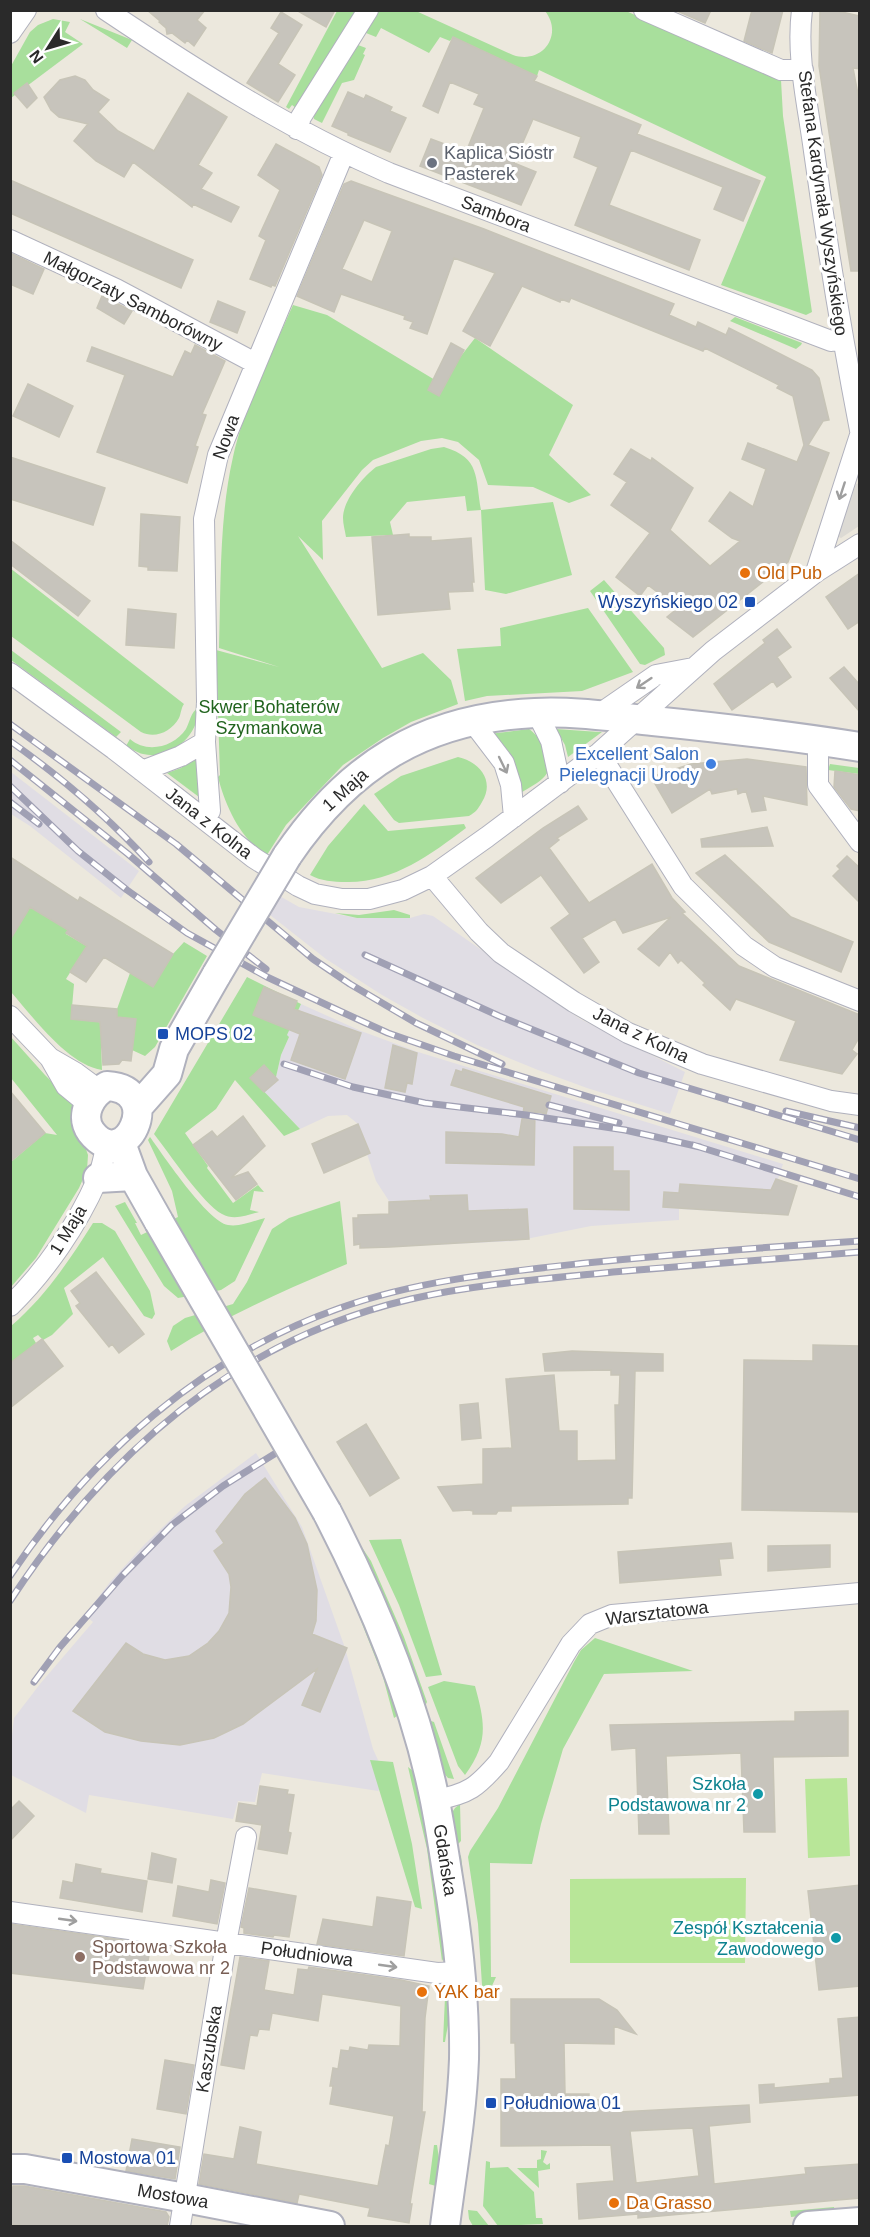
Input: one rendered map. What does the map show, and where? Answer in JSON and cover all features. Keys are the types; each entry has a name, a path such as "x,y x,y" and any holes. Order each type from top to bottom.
{"street":[{"path":"10,33 26,10"},
{"name":"Sambora","path":"106,10 218,84 344,153 389,173 706,295 831,341 842,339"},
{"path":"297,129 301,117 368,10"},
{"path":"644,10 781,70 803,70"},
{"name":"Stefana Kardynała Wyszyńskiego","path":"802,10 800,30 803,70 842,339 860,433 816,572"},
{"name":"Nowa","path":"205,819 210,810 205,742 207,702 204,519 218,455 344,153"},
{"name":"Małgorzaty Samborówny","path":"10,240 116,289 255,363"},
{"path":"637,720 713,651 816,572 860,544"},
{"path":"598,715 656,675 696,667"},
{"name":"Jana z Kolna","path":"10,673 254,858 315,894 342,899 369,899 402,890 432,876 560,783 637,720"},
{"path":"537,713 551,741 560,783"},
{"name":"1 Maja","path":"113,1098 167,1074 174,1049 287,856 322,809 353,778 396,750 427,736 472,721 497,716 537,713 598,715 732,729 860,747"},
{"path":"472,721 504,763 511,785 514,817"},
{"path":"818,740 818,785 860,842"},
{"path":"142,771 181,756 205,742"},
{"path":"599,753 683,885 737,939 775,967 860,1001"},
{"name":"Jana z Kolna","path":"432,876 479,932 501,953 574,1002 628,1033 702,1064 831,1101 860,1105"},
{"path":"10,1016 50,1059 76,1073 113,1098 138,1116 132,1132 114,1143 98,1140 89,1129 87,1116 113,1098"},
{"path":"98,1178 133,1176 114,1143"},
{"name":"1 Maja","path":"10,1306 29,1288 49,1262 98,1178 114,1143"},
{"name":"Gdańska","path":"133,1176 327,1512 359,1573 390,1648 417,1731 435,1800 457,1931 461,1972 464,2059 460,2113 445,2226"},
{"name":"Warsztatowa","path":"435,1800 464,1794 486,1777 499,1762 571,1644 597,1620 612,1615 860,1593"},
{"name":"Kaszubska","path":"180,2226 226,1943 246,1837"},
{"name":"Południowa","path":"10,1912 437,1973 461,1972"},
{"name":"Mostowa","path":"13,2169 186,2198 330,2226"},
{"path":"808,2226 860,2222"}],"shaded area":[{"path":"859,483 859,526 841,538 839,532 856,484"},
{"path":"11,772 139,871 121,898 30,826 11,814"},
{"path":"276,894 299,907 357,918 410,918 424,914 433,916 580,1019 685,1072 670,1114 538,1070 477,1045 423,1018 326,959 265,911"},
{"path":"301,1004 361,1031 418,1052 783,1164 778,1179 797,1186 788,1215 679,1209 679,1220 591,1226 516,1241 390,1247 389,1201 376,1181 367,1154 370,1152 358,1124 347,1115 328,1116 300,1129 250,1078 276,1077 281,1055 289,1037 286,1036"},
{"path":"256,1453 302,1527 345,1648 373,1749 387,1780 378,1791 262,1773 255,1802 238,1801 233,1819 89,1795 86,1813 11,1775 14,1718 93,1622 85,1615 110,1582 185,1506"}],"green space":[{"path":"337,11 360,11 306,96 296,108 292,105 289,109 286,107"},
{"path":"377,11 416,11 513,55 523,57 541,52 551,38 550,20 545,11 626,11 781,80 783,116 812,312 806,315 721,285 766,177 539,70 537,76 453,37 450,41 440,37 429,53 381,28 376,37 366,33 366,27"},
{"path":"53,19 70,22 65,32 83,44 11,98 11,66 30,32 38,25"},
{"path":"80,19 132,40 127,48"},
{"path":"358,45 366,48 354,80 342,83 322,123 314,119 313,115 354,47"},
{"name":"Skwer Bohaterów Szymankowa","path":"293,305 327,315 440,383 475,338 573,405 549,455 591,495 569,503 533,487 488,485 479,460 458,442 442,438 421,441 373,460 362,470 322,521 323,560 298,536 382,668 423,653 451,680 458,704 411,722 343,765 286,825 267,855 249,841 235,821 218,777 220,775 216,650 279,667 219,648 222,552 228,480 238,438 259,380"},
{"path":"735,317 802,343 796,349 730,321"},
{"path":"444,447 465,457 470,463 476,479 481,510 467,511 465,496 407,502 390,522 393,535 346,537 343,518 346,504 371,471 376,467"},
{"path":"553,502 572,575 506,594 485,590 481,510"},
{"path":"10,568 184,704 176,723 162,733 152,735 141,732 11,636"},
{"path":"604,580 664,648 665,655 645,665 640,664 590,591"},
{"path":"588,608 633,672 582,691 487,696 465,701 457,649 501,646 500,628"},
{"path":"11,650 121,732 116,737 11,660"},
{"path":"198,708 194,728 189,736 173,750 153,755 141,753 126,746 130,739 137,744 152,747 175,740 186,729 192,714"},
{"path":"529,729 543,744 550,764 543,779 521,793 518,774 512,760 503,747 489,734"},
{"path":"556,729 602,732 568,757 565,745"},
{"path":"197,756 199,797 167,773 181,768"},
{"path":"458,757 473,763 486,780 486,794 477,810 469,816 399,823 394,820 374,794 401,776"},
{"path":"830,764 859,768 859,774 828,770"},
{"path":"364,804 388,831 464,824 466,828 410,866 380,878 341,882 323,880 310,875 328,846"},
{"path":"17,893 54,916 52,920 58,924 70,926 66,934 90,948 81,955 66,979 74,984 71,1019 107,1023 116,1027 117,1009 130,973 153,986 173,954 184,942 207,956 155,1047 145,1056 121,1045 101,1043 102,1070 89,1066 64,1050 11,992 10,902"},
{"path":"394,910 410,915 410,918 357,918 335,913 359,915"},
{"path":"247,977 301,1004 287,1035 289,1037 281,1055 276,1077 251,1078 300,1129 284,1136 235,1080 216,1109 185,1133 233,1203 258,1185 264,1192 254,1191 250,1210 259,1212 231,1217 222,1214 205,1200 154,1134"},
{"path":"10,1036 74,1104 88,1155 87,1170 79,1188 36,1258 11,1287 11,1162 45,1133 57,1135 11,1078"},
{"path":"150,1137 186,1187 219,1221 228,1225 237,1225 265,1218 235,1281 221,1290 178,1298 164,1286 115,1206 125,1202 141,1235 178,1217 172,1191 148,1140"},
{"path":"340,1201 347,1264 257,1304 171,1351 167,1341 173,1326 185,1318 233,1304 247,1282 272,1229 289,1218"},
{"path":"93,1223 102,1223 115,1231 150,1291 155,1314 152,1319 144,1316 103,1257 64,1288 73,1314 52,1335 43,1340 38,1335 33,1338 36,1343 11,1364 11,1326 46,1291"},
{"path":"349,1528 371,1561 404,1637 427,1702 424,1708"},
{"path":"401,1539 442,1675 426,1677 399,1605 369,1540"},
{"path":"335,1555 389,1686 397,1716 394,1718 383,1677"},
{"path":"595,1638 693,1671 604,1674 563,1749 532,1864 490,1863 491,1977 496,1977 487,1997 483,2000 478,1924 468,1857 498,1808 574,1662 581,1650"},
{"path":"444,1681 475,1686 478,1699 483,1732 478,1752 465,1775 458,1766 428,1687"},
{"path":"428,1720 434,1722 454,1779 448,1778 440,1769"},
{"path":"370,1760 393,1762 412,1844 422,1909 415,1907"},
{"path":"408,1767 417,1774 447,1952 442,1961 427,1849"},
{"path":"847,1778 850,1856 808,1858 805,1779"},
{"path":"460,1804 461,1841 456,1846 461,1856 478,2006 475,2004 451,1814"},
{"path":"746,1878 745,1963 570,1963 570,1879"},
{"path":"444,1986 450,1998 450,2006 445,2042 443,2042 445,1997"},
{"path":"434,2145 437,2145 441,2171 439,2187 429,2184"},
{"path":"541,2150 547,2151 543,2162 547,2165 550,2163 550,2169 538,2171 539,2188 517,2168 537,2168 537,2160 541,2159"},
{"path":"486,2161 490,2162 490,2168 508,2167 534,2192 536,2218 542,2218 543,2224 498,2226 483,2206"},
{"path":"834,2207 835,2212 791,2217 790,2211"},
{"path":"468,2210 477,2211 489,2226 473,2226"}],"building":[{"path":"147,10 205,10 197,20 206,28 194,46 187,40 185,43 172,33 167,34 166,28"},
{"path":"296,10 335,10 326,27"},
{"path":"675,10 711,10 705,23"},
{"path":"752,10 783,10 772,53 744,41"},
{"path":"820,10 833,10 860,16 860,69 853,68 860,105 860,271 851,271 830,139 819,66"},
{"path":"281,12 302,25 278,64 295,75 278,102 247,83 279,33 271,28"},
{"path":"453,37 537,76 534,81 641,125 637,134 760,181 743,221 714,209 723,187 631,150 609,205 700,240 689,270 575,225 598,167 574,157 581,137 533,119 514,163 536,172 521,205 420,166 431,139 466,152 484,108 474,104 479,94 450,82 438,113 423,106"},
{"path":"75,76 85,80 93,90 109,100 98,112 118,131 154,151 188,93 227,117 198,165 212,173 201,189 239,207 231,222 193,204 192,207 133,162 124,177 96,161 74,141 88,124 59,117 51,110 44,97 60,80"},
{"path":"27,83 37,98 27,108 14,93"},
{"path":"348,92 364,99 366,95 392,107 390,111 406,118 390,152 332,126"},
{"path":"276,144 319,167 322,175 275,286 271,287 250,279 266,240 259,236 280,190 258,175"},
{"path":"10,180 193,260 181,288 10,213"},
{"path":"351,181 484,229 674,304 669,315 696,327 698,322 726,335 729,328 812,370 819,378 829,420 823,421 808,445 829,453 788,562 693,637 667,617 678,608 648,585 640,596 616,577 650,533 611,505 627,482 614,474 631,449 651,461 652,458 693,488 670,530 710,566 740,541 732,538 709,521 730,492 753,507 766,469 742,459 748,443 797,462 804,445 793,396 777,388 779,385 705,348 703,351 571,298 569,302 561,299 560,302 522,286 490,346 463,331 495,273 454,258 427,334 410,328 413,322 404,319 405,316 341,294 334,312 297,296 344,184","holes":["364,220 392,231 372,282 342,269"]},
{"path":"10,253 44,269 33,294 10,284"},
{"path":"102,296 132,311 124,324 97,308"},
{"path":"218,301 245,312 237,333 210,322"},
{"path":"451,343 464,350 439,396 428,390"},
{"path":"195,345 225,361 202,414 206,415 195,446 198,447 187,483 97,452 125,375 87,361 92,347 173,377 185,351 191,354"},
{"path":"28,384 73,406 59,437 13,416"},
{"path":"10,457 105,488 93,525 10,499"},
{"path":"141,514 180,517 177,571 148,570 148,567 139,566"},
{"path":"409,534 409,537 431,537 431,541 471,538 473,591 448,592 450,609 378,615 372,537"},
{"path":"10,540 90,601 78,616 10,564"},
{"path":"860,573 860,621 848,629 826,597"},
{"path":"128,609 176,614 174,648 126,645"},
{"path":"777,629 791,647 777,657 791,677 777,687 773,681 732,710 714,684 765,643 763,640"},
{"path":"844,667 860,685 860,712 830,678"},
{"path":"747,759 806,767 807,805 763,796 766,810 752,812 746,791 738,794 737,789 712,794 710,789 672,813 651,777 691,764"},
{"path":"835,771 860,775 860,811 851,809 834,787"},
{"path":"578,806 587,819 557,838 559,840 549,848 589,903 652,864 672,898 685,912 682,913 739,966 860,1015 860,1036 852,1050 857,1054 842,1074 780,1060 796,1021 736,999 730,1010 681,960 678,963 670,952 659,966 638,949 671,917 623,933 615,919 582,938 599,962 584,973 551,928 570,914 541,875 501,903 476,878 543,828"},
{"path":"767,827 773,846 702,847 701,839"},
{"path":"725,855 791,917 853,942 841,972 769,942 696,873"},
{"path":"847,856 860,868 860,903 833,876 840,869 837,866"},
{"path":"10,857 78,901 80,897 173,954 153,987 104,957 86,982 70,972 87,946 66,933 68,930 30,907 10,940"},
{"path":"264,987 297,1001 294,1009 361,1033 345,1079 291,1060 300,1034 253,1015"},
{"path":"72,1005 117,1009 117,1017 136,1019 131,1061 122,1060 119,1064 103,1065 100,1022 71,1019"},
{"path":"393,1045 417,1053 412,1084 407,1083 405,1092 385,1088"},
{"path":"264,1065 278,1080 264,1092 250,1078"},
{"path":"463,1069 551,1096 546,1114 535,1111 534,1165 446,1163 446,1132 502,1134 519,1137 524,1107 451,1085 456,1070 462,1072"},
{"path":"10,1091 45,1133 10,1162"},
{"path":"243,1116 265,1146 231,1178 248,1172 257,1184 236,1200 193,1145 212,1131 217,1137"},
{"path":"358,1124 370,1153 324,1173 312,1144"},
{"path":"574,1147 613,1147 613,1171 629,1171 629,1210 574,1209"},
{"path":"776,1179 797,1186 788,1215 663,1207 664,1192 679,1193 680,1184 771,1190"},
{"path":"467,1195 468,1211 527,1209 529,1239 390,1247 360,1248 360,1244 354,1245 353,1218 358,1218 358,1215 389,1214 389,1202 431,1200 430,1196"},
{"path":"96,1272 144,1334 119,1353 112,1344 109,1347 76,1306 80,1303 71,1291"},
{"path":"42,1339 63,1366 10,1408 10,1363"},
{"path":"813,1345 860,1346 860,1512 742,1510 744,1360 813,1361"},
{"path":"572,1351 663,1354 663,1371 635,1371 632,1498 628,1498 628,1504 511,1506 511,1511 498,1511 496,1514 473,1514 473,1511 469,1510 453,1511 438,1487 483,1484 483,1449 512,1448 506,1379 554,1375 559,1431 577,1431 577,1461 616,1460 615,1405 619,1405 620,1375 611,1375 611,1370 545,1371 543,1354"},
{"path":"478,1403 481,1438 462,1440 460,1405"},
{"path":"366,1424 399,1478 370,1496 337,1442"},
{"path":"265,1478 295,1518 307,1544 317,1590 316,1621 312,1634 347,1648 320,1712 302,1705 317,1669 243,1724 214,1738 180,1745 141,1741 105,1732 73,1711 126,1643 143,1654 165,1660 189,1656 208,1643 219,1631 229,1613 231,1587 229,1574 214,1551 224,1543 216,1531 245,1494"},
{"path":"731,1543 733,1558 719,1559 721,1575 620,1583 618,1552"},
{"path":"830,1545 830,1567 768,1571 768,1546"},
{"name":"Szkoła Podstawowa nr 2","path":"848,1711 848,1756 773,1757 775,1832 744,1832 741,1753 666,1756 669,1834 639,1834 636,1748 612,1750 610,1725 795,1721 795,1712"},
{"path":"260,1786 288,1790 287,1794 294,1795 287,1854 258,1849 262,1825 236,1821 239,1803 257,1806"},
{"path":"19,1801 34,1816 10,1841 10,1810"},
{"path":"152,1853 176,1859 172,1883 148,1879"},
{"path":"76,1864 101,1869 100,1873 147,1881 142,1912 60,1898 63,1881 73,1883"},
{"path":"211,1880 225,1883 217,1924 173,1916 178,1886 209,1892"},
{"name":"Zespół Kształcenia Zawodowego","path":"860,1885 860,1986 819,1990 808,1891"},
{"path":"249,1888 296,1896 289,1937 244,1933 244,1928 241,1927"},
{"path":"377,1897 411,1902 404,1956 317,1944 323,1919 373,1927"},
{"name":"Sportowa Szkoła Podstawowa nr 2","path":"10,1924 151,1944 143,1989 10,1973"},
{"path":"240,1957 269,1961 264,1990 294,1995 298,1969 308,1970 309,1967 429,1986 425,2018 422,2112 425,2112 409,2223 368,2216 370,2208 299,2194 297,2203 199,2184 204,2154 234,2159 240,2127 261,2132 256,2164 378,2186 386,2145 389,2146 394,2116 330,2104 333,2086 330,2086 333,2068 338,2069 341,2050 349,2051 350,2047 368,2050 369,2045 400,2046 401,2006 322,1994 318,2021 272,2013 269,2030 259,2029 257,2036 250,2035 244,2069 221,2065"},
{"path":"511,1999 599,1999 617,2010 636,2034 614,2026 614,2044 564,2043 565,2094 589,2094 589,2100 618,2100 619,2112 749,2105 750,2122 709,2126 714,2184 806,2174 805,2168 860,2164 860,2198 638,2218 638,2214 579,2219 577,2184 614,2181 611,2145 501,2146 501,2079 516,2079 515,2043 511,2043","holes":["693,2128 699,2176 636,2183 630,2131"]},
{"path":"860,2017 860,2095 760,2103 759,2085 774,2084 774,2088 830,2083 830,2079 843,2078 838,2019"},
{"path":"165,2060 194,2065 186,2114 157,2109"},
{"path":"132,2139 180,2147 175,2179 126,2171"},
{"path":"13,2186 24,2186 166,2212 169,2217 167,2226 24,2226 10,2224"}],"railway":[{"path":"10,724 176,844 313,959 416,1023 502,1064"},
{"path":"10,741 83,798 149,862"},
{"path":"10,760 128,854 216,930 266,969"},
{"path":"10,786 78,851 187,933 267,977 344,1013 388,1033 454,1056 860,1179"},
{"path":"10,802 39,824"},
{"path":"365,955 499,1016 639,1073 860,1140"},
{"path":"284,1064 353,1087 425,1103 625,1130 700,1147"},
{"path":"549,1105 619,1123"},
{"path":"786,1111 860,1128"},
{"path":"693,1145 860,1197"},
{"path":"10,1576 76,1490 113,1451 154,1415 196,1382 242,1353 290,1328 340,1308 400,1290 493,1274 586,1263 860,1241"},
{"path":"10,1601 48,1547 89,1497 133,1451 181,1410 232,1374 288,1343 347,1318 411,1299 486,1286 613,1272 860,1252"},
{"path":"34,1682 60,1647 122,1576 172,1525 223,1486 297,1440"}],"place":[{"name":"Kaplica Sióstr Pasterek","path":"432,163"},
{"name":"Old Pub","path":"745,573"},
{"name":"Wyszyńskiego 02","path":"750,602"},
{"name":"Excellent Salon Pielegnacji Urody","path":"711,764"},
{"name":"MOPS 02","path":"163,1034"},
{"name":"Szkoła Podstawowa nr 2","path":"758,1794"},
{"name":"Zespół Kształcenia Zawodowego","path":"836,1938"},
{"name":"Sportowa Szkoła Podstawowa nr 2","path":"80,1957"},
{"name":"YAK bar","path":"422,1992"},
{"name":"Południowa 01","path":"491,2103"},
{"name":"Mostowa 01","path":"67,2158"},
{"name":"Da Grasso","path":"614,2203"}]}
